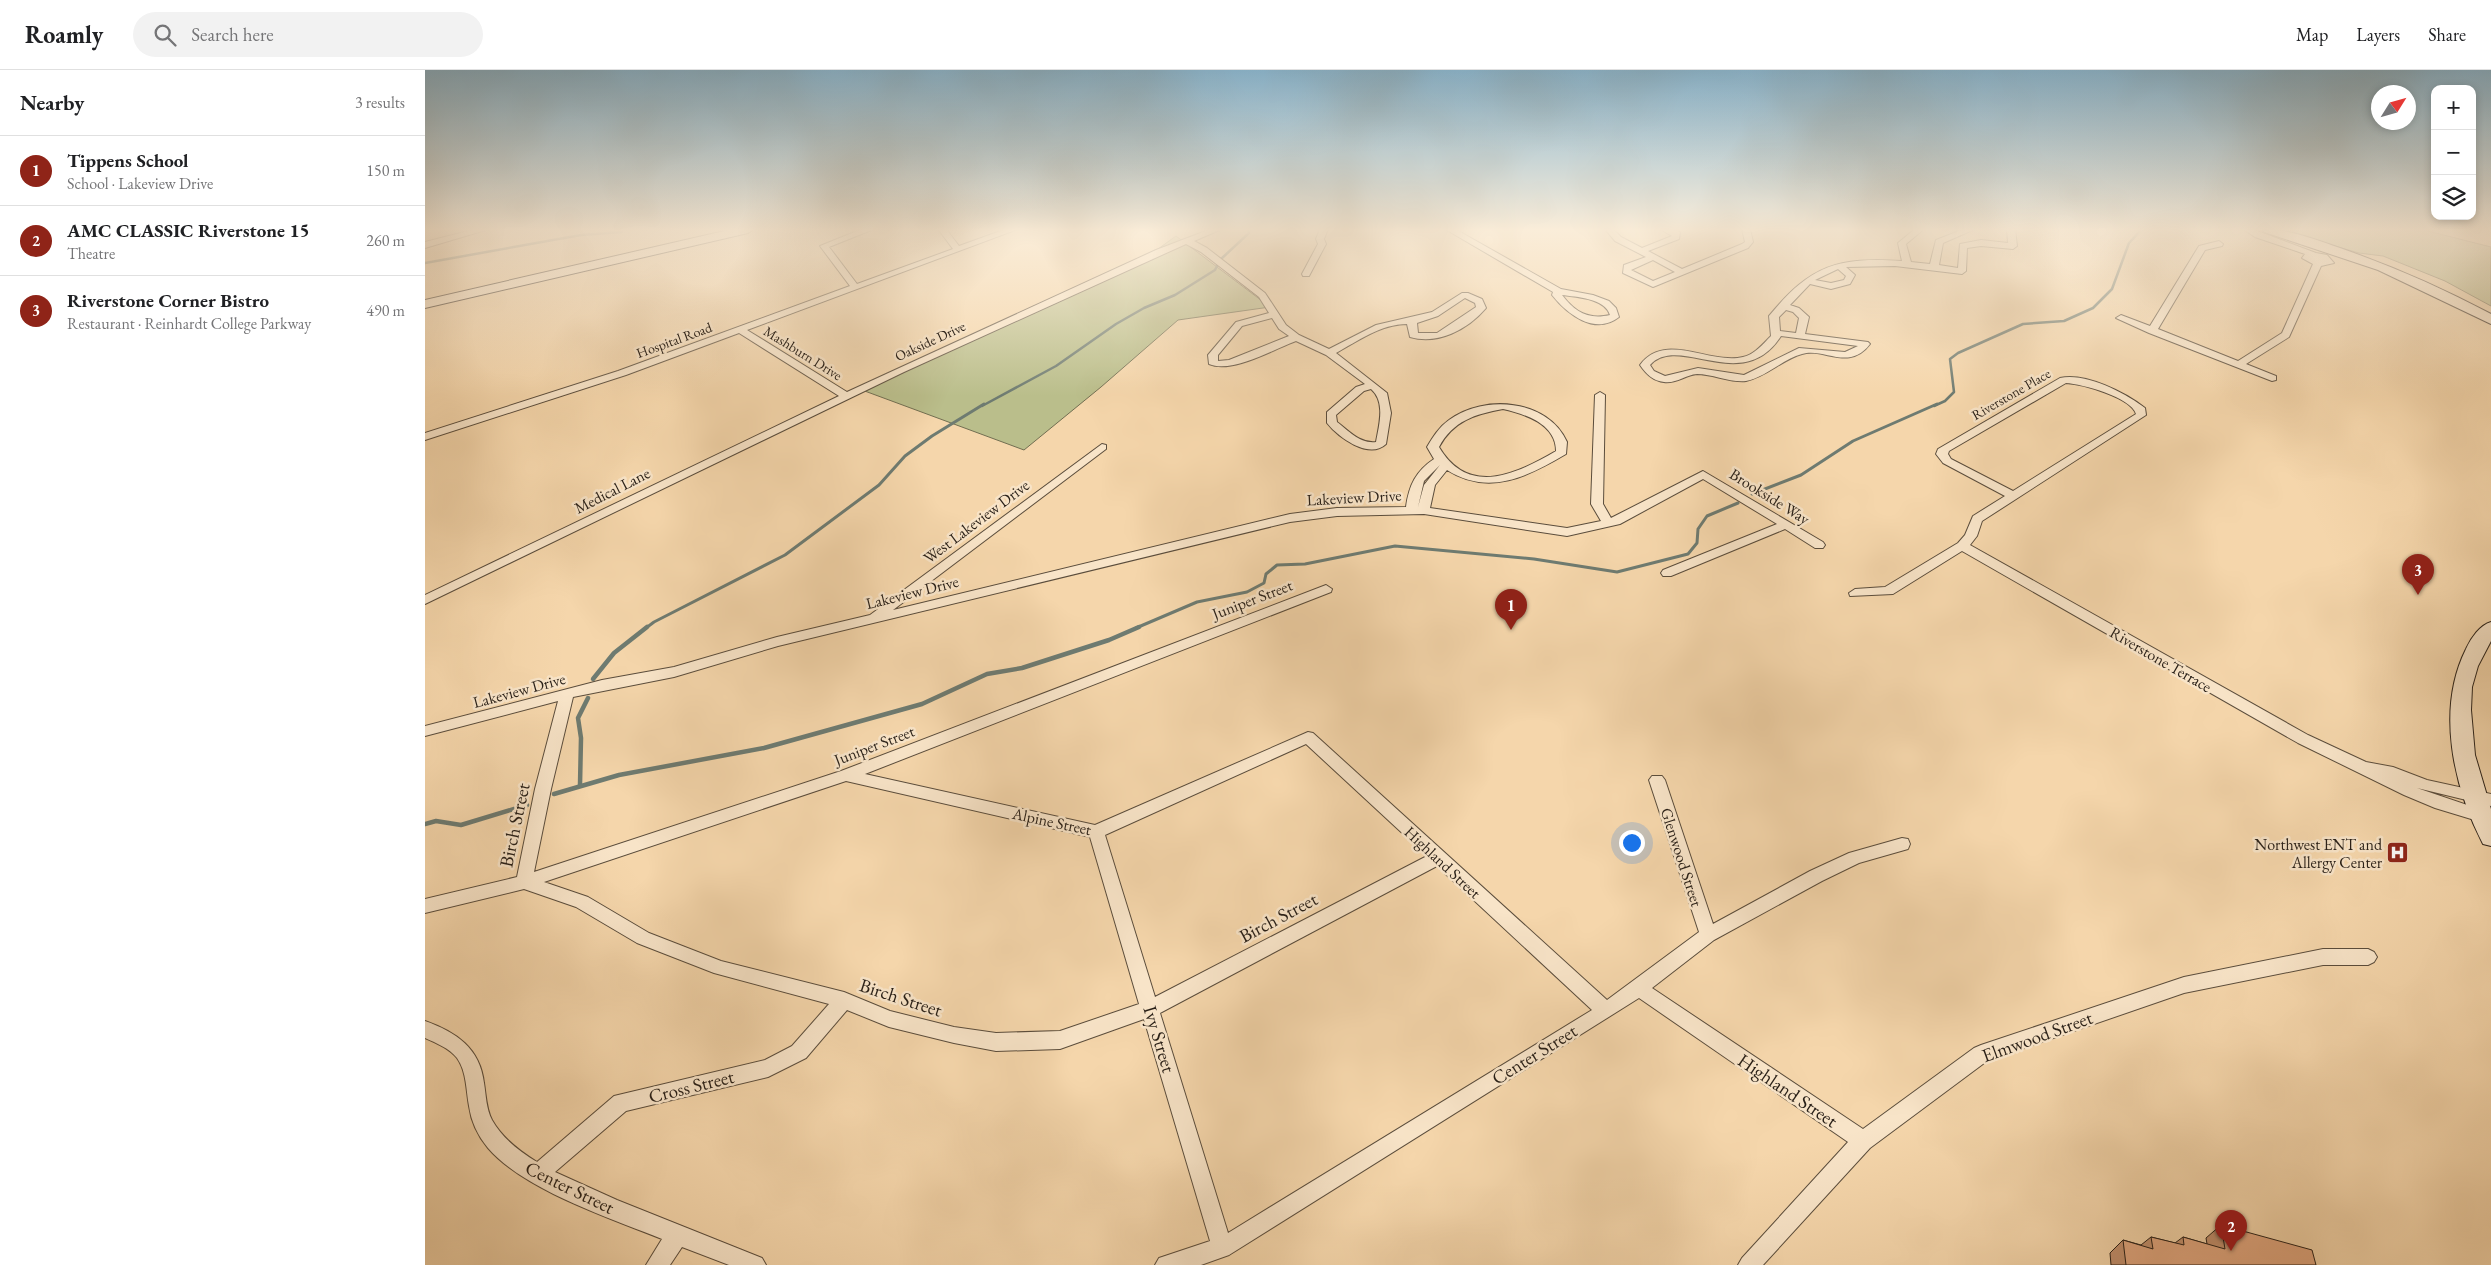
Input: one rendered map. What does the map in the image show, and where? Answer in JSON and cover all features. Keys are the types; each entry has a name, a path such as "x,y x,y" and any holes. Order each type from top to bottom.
{"street":[{"path":"425,304 508,285"},
{"name":"Hospital Road","path":"425,437 622,373 741,331 861,285"},
{"name":"Oakside Drive","path":"846,396 1088,285"},
{"path":"1249,285 1262,295 1279,325 1296,337 1329,353 1383,392 1386,413 1381,444 1372,448 1358,443 1332,423 1331,414 1360,389 1373,385"},
{"path":"1546,285 1557,291 1601,301 1609,305 1615,314 1599,320 1584,319 1568,310 1557,295 1557,291"},
{"path":"1776,333 1865,344 1858,352 1845,355 1801,350 1745,378 1698,371 1683,372 1673,379 1664,379 1650,373 1645,365 1647,361 1655,356 1676,353 1734,361 1747,360 1776,337 1774,316 1804,285"},
{"path":"2152,331 2180,285"},
{"path":"2237,365 2286,335 2306,285"},
{"path":"2423,285 2491,320"},
{"path":"2450,285 2468,293"},
{"path":"1329,353 1383,324 1398,320 1412,321 1435,314 1458,298 1465,296 1479,301 1481,308 1448,332 1434,338 1421,338 1413,335 1412,321"},
{"path":"1785,306 1796,310 1804,317 1800,335"},
{"path":"1273,315 1239,324 1213,356 1213,362 1220,365 1231,364 1296,337"},
{"path":"2121,318 2272,378"},
{"name":"Mashburn Drive","path":"741,331 817,376 846,396 815,412"},
{"name":"Riverstone Place","path":"1855,594 1888,591 1962,546 1971,536 1977,519 2141,415 2141,410 2134,404 2087,382 2064,380 1944,449 1942,454 1947,461 2013,496"},
{"path":"1600,396 1597,504 1608,523"},
{"path":"1503,406 1518,408 1551,426 1557,430 1564,442 1562,452 1516,476 1497,479 1469,477 1443,463 1433,447 1440,431 1456,419 1472,413 1503,406"},
{"name":"Medical Lane","path":"425,600 655,486 815,412"},
{"name":"West Lakeview Drive","path":"870,619 1102,447"},
{"name":"Lakeview Drive","path":"1418,510 1430,480 1443,463"},
{"name":"Lakeview Drive","path":"425,731 567,694 674,672 777,642 870,619 1290,518 1337,512 1418,510 1567,532 1616,521 1703,474"},
{"name":"Brookside Way","path":"1703,474 1819,545"},
{"path":"1667,573 1785,524"},
{"name":"Riverstone Terrace","path":"1962,546 2303,739 2363,767 2395,787 2433,802 2485,808"},
{"name":"Juniper Street","path":"425,906 524,882 846,774 1326,589"},
{"path":"2491,628 2474,650 2462,690 2460,714 2462,741 2485,808 2491,838"},
{"name":"Birch Street","path":"567,694 543,789 524,882 582,902 643,938 720,968 844,1000 889,1019 954,1035 996,1042 1060,1040 1151,1008 1438,858"},
{"name":"Highland Street","path":"1276,752 1308,737 1605,1010"},
{"name":"Alpine Street","path":"846,774 1096,832 1276,752"},
{"name":"Riverstone Terrace","path":"2363,767 2393,773 2485,808"},
{"name":"Glenwood Street","path":"1657,780 1708,935"},
{"name":"Ivy Street","path":"1096,832 1151,1008 1222,1248"},
{"name":"Center Street","path":"1166,1265 1222,1248 1605,1010 1638,988 1708,935 1815,876 1855,858 1902,844"},
{"name":"Elmwood Street","path":"1749,1265 1803,1204 1863,1141 1981,1054 2184,985 2323,957 2368,957"},
{"name":"Highland Street","path":"1638,988 1863,1141"},
{"name":"Cross Street","path":"537,1175 581,1134 621,1103 769,1068 799,1052 844,1000"},
{"name":"Center Street","path":"425,1029 442,1035 458,1045 470,1061 481,1120 493,1138 513,1159 537,1175 755,1265"},
{"path":"657,1265 678,1234"}],"green space":[{"path":"1083,285 1241,285 1270,307 1178,320 1101,387 1024,450 862,390"},
{"path":"2452,285 2491,285 2491,306"}],"building":[{"path":"2221,1225 2312,1250 2316,1265 2126,1265 2123,1240 2153,1249 2151,1237 2184,1245 2183,1237 2225,1249"}],"waterway":[{"path":"982,406 1056,366 1116,324 1144,308 1175,295 1191,285"},
{"path":"1934,406 1945,401 1954,392 1950,359 1958,353 2023,324 2064,321 2093,308 2112,289 2114,285"},
{"path":"646,628 654,622 785,555 879,485 905,456 932,436 984,404"},
{"path":"1752,494 1801,475 1853,441 1937,404"},
{"path":"1136,628 1197,602 1247,592 1264,583 1266,574 1277,565 1305,564 1395,546 1534,559 1617,572 1688,554 1697,543 1698,529 1707,516 1738,503"},
{"path":"593,679 614,653 647,627"},
{"path":"554,794 619,775 764,748 922,704 987,674 1022,668 1109,640 1139,627"},
{"path":"580,785 581,738 578,718 588,698"},
{"path":"425,824 436,821 461,825 527,805"}],"place":[{"name":"Riverstone Corner Bistro","path":"2418,595"},
{"name":"Tippens School","path":"1511,630"},
{"name":"Northwest ENT and Allergy Center","path":"2398,853"},
{"name":"AMC CLASSIC Riverstone 15","path":"2231,1251"}]}
